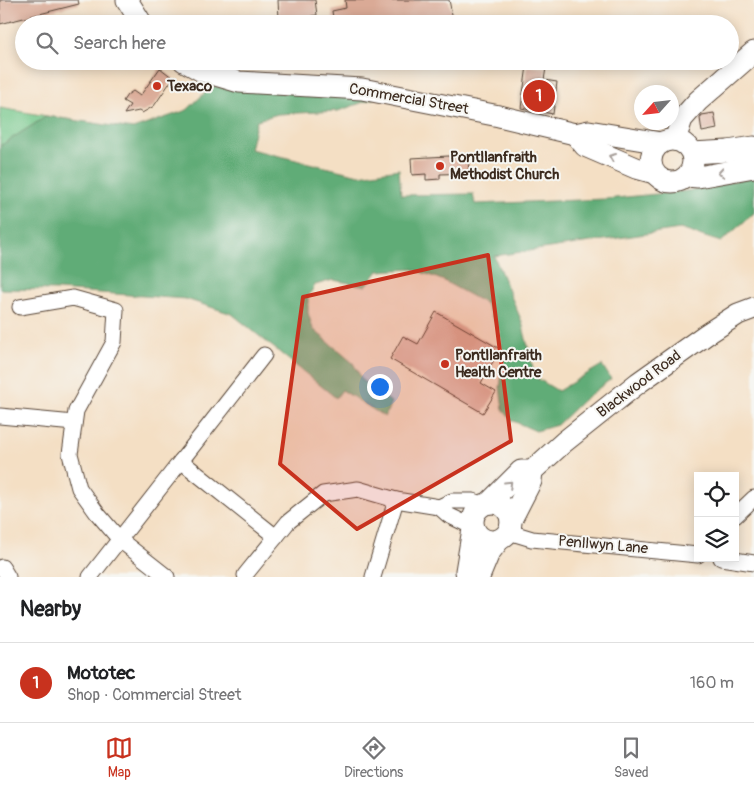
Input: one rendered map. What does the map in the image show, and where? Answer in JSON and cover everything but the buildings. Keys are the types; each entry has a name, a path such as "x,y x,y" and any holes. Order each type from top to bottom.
{"main road":[{"path":"739,65 754,52"},
{"name":"Commercial Street","path":"200,70 239,82 362,88 499,116 575,134 589,131 682,142 692,153"},
{"path":"654,173 651,156 655,148 668,141 682,118 698,101 733,70"},
{"name":"Commercial Street","path":"575,134 585,146 636,168 654,173 660,179 667,182 681,181 687,176 698,177 754,167"},
{"path":"687,176 692,170 694,160 692,153 754,147"},
{"name":"Blackwood Road","path":"487,504 521,472 532,471 564,442 638,383 707,334 738,314 754,308"},
{"name":"Blackwood Road","path":"479,577 490,553 506,531 531,481 532,471"},
{"path":"467,577 473,516 476,511 487,504 497,504 504,507 508,513 506,531 487,541 481,539 473,528"}],"street":[{"path":"20,307 73,298 116,310 114,342 76,411 70,454 79,488 97,513 120,540 167,577"},
{"path":"90,577 264,355"},
{"path":"0,416 74,423"},
{"path":"181,461 276,537"},
{"path":"245,575 288,522 323,494 358,489 396,500 439,507 448,515 473,528"},
{"path":"739,512 754,498"},
{"path":"373,577 396,500"},
{"path":"439,507 452,501 473,501 487,504"},
{"name":"Penllwyn Lane","path":"506,531 532,539 694,555"},
{"path":"739,561 754,563"}],"highlighted area":[{"path":"488,255 511,441 357,529 280,464 303,297"}],"green space":[{"path":"212,86 375,98 338,111 278,114 257,120 250,149 359,175 399,169 401,195 473,194 475,204 606,199 687,191 754,177 754,213 721,242 680,229 494,256 522,322 535,377 558,391 602,365 611,379 583,400 557,425 536,431 511,420 503,409 500,387 504,358 499,330 486,304 442,280 413,269 378,271 366,286 333,280 315,285 308,297 308,313 313,329 353,363 363,381 391,402 385,417 342,390 336,398 232,314 186,299 58,290 0,289 0,146 47,116 133,129 187,110"},
{"path":"0,108 47,116 0,146"}],"place":[{"name":"Texaco","path":"157,86"},
{"name":"Mototec","path":"539,96"},
{"name":"Pontllanfraith Methodist Church","path":"440,166"},
{"name":"Pontllanfraith Health Centre","path":"445,364"}]}
